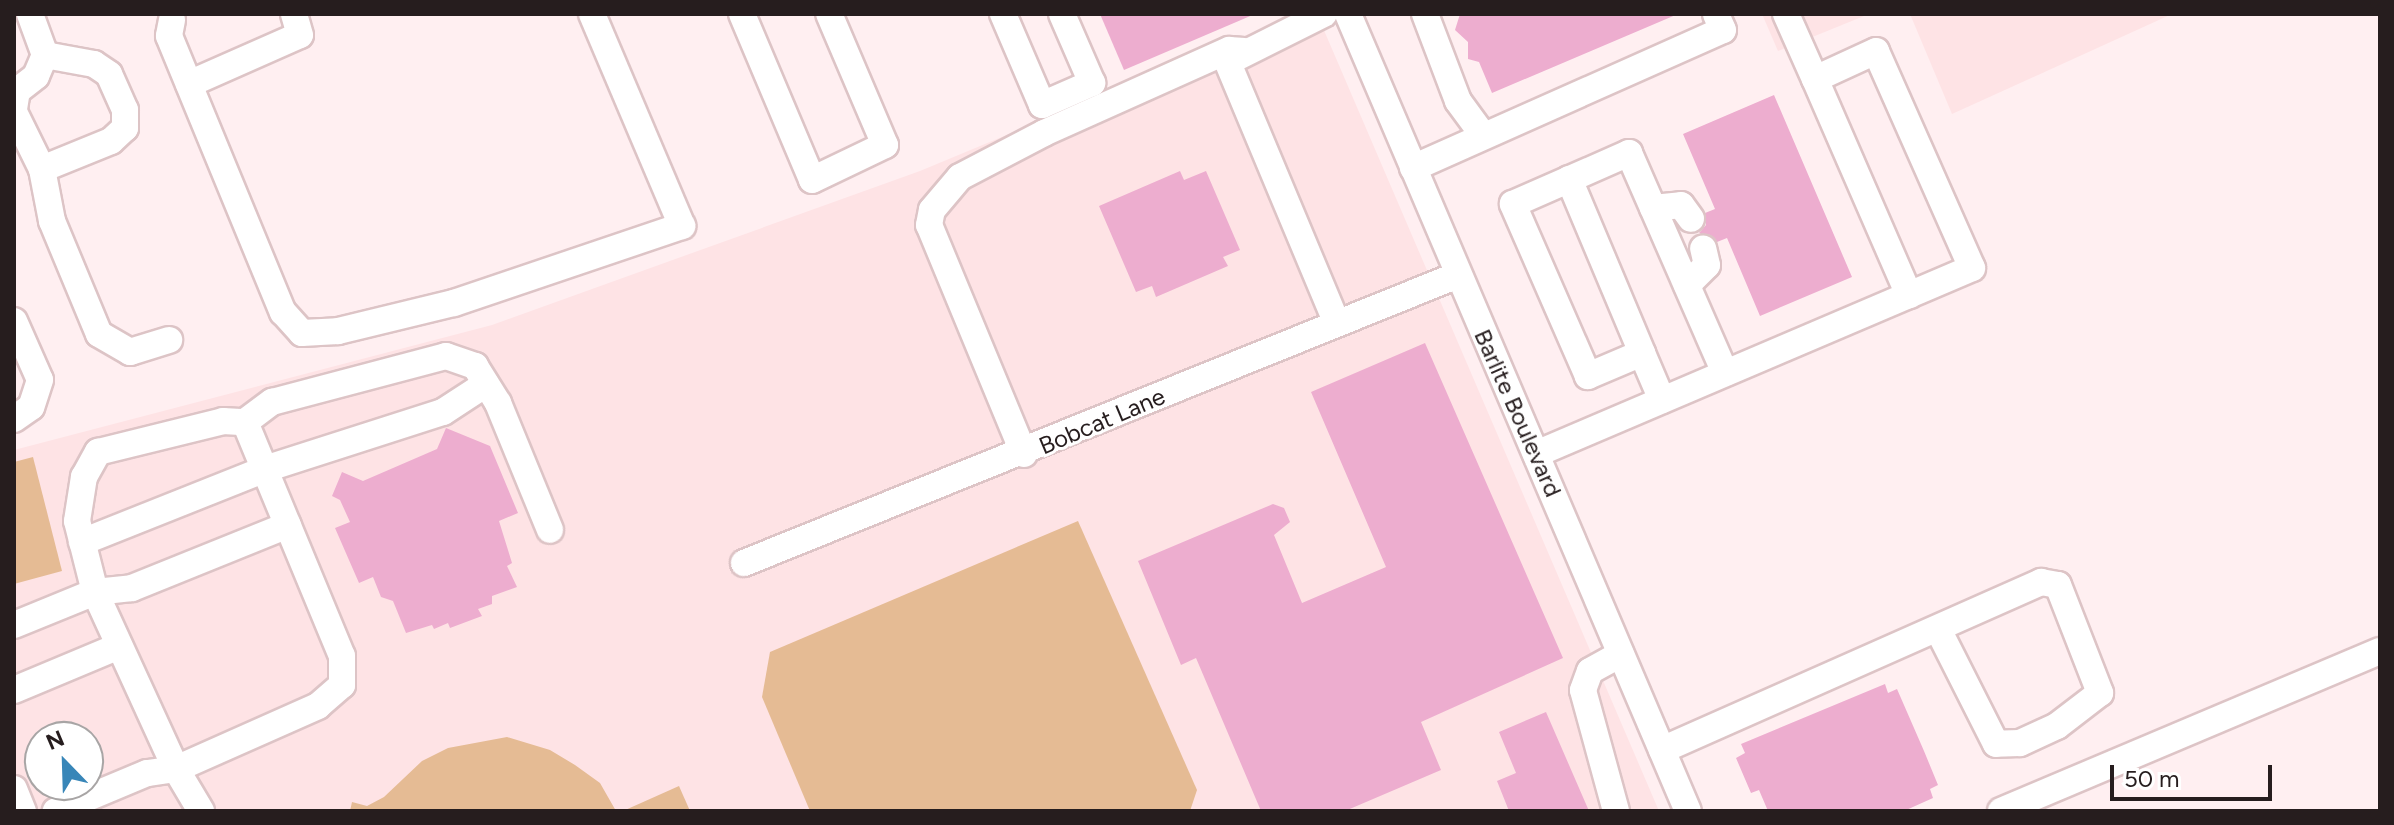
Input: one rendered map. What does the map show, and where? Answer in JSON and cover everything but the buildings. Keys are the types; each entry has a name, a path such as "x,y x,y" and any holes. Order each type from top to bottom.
{"street":[{"path":"14,25 28,14 45,55 36,76 17,91 14,111 42,169 52,221 99,334 130,352 169,340"},
{"path":"189,84 300,35 294,14"},
{"path":"172,16 169,36 283,312 302,333 338,331 454,303 682,226 592,14"},
{"path":"742,14 812,180 885,145 829,14"},
{"path":"1003,14 1042,105 1092,83 1062,14"},
{"name":"Barlite Boulevard","path":"1348,14 1688,811"},
{"path":"1425,14 1458,101 1483,135"},
{"path":"1413,168 1723,30 1716,14"},
{"path":"1786,14 1909,295"},
{"path":"1236,57 1314,18"},
{"path":"1024,454 929,225 932,210 960,177 1093,108 1229,50 1236,57 1337,323"},
{"path":"1536,454 1972,268 1876,51 1815,79"},
{"path":"42,169 111,141 125,128 125,110 109,74 94,64 45,55"},
{"path":"1642,353 1588,376 1513,204 1629,153 1725,373"},
{"path":"1569,179 1662,400"},
{"path":"1653,208 1681,205 1691,219"},
{"path":"1687,285 1707,265 1703,248"},
{"name":"Bobcat Lane","path":"744,563 1024,454 1458,275"},
{"path":"14,321 40,380 31,407 14,419"},
{"path":"216,810 176,769 95,592 77,521 84,477 98,452 223,421 245,422 272,402 446,356 475,366 486,384 550,530"},
{"path":"82,542 265,469 443,412 486,384"},
{"path":"56,811 147,773 176,769 318,706 342,685 342,656 245,422"},
{"path":"14,625 95,592 132,588 288,525"},
{"path":"1662,750 2041,582 2058,585 2100,693 2057,726 2020,743 1996,744 1938,629"},
{"path":"14,690 119,646"},
{"path":"2001,811 2380,651"},
{"path":"1616,811 1583,690 1590,671 1621,654"},
{"path":"14,789 23,811"}],"shaded area":[{"path":"1297,14 1317,14 1659,811 14,811 14,450 492,325 920,171"},
{"path":"1762,14 1869,14 1778,51"},
{"path":"1910,14 2172,14 1952,114"},
{"path":"33,457 62,571 14,584 14,462"},
{"path":"1078,521 1197,790 1190,811 810,811 762,697 770,652"},
{"path":"507,737 550,750 575,765 600,783 616,811 350,811 352,802 367,806 384,797 422,761 448,748"},
{"path":"679,786 690,811 623,811"}]}
